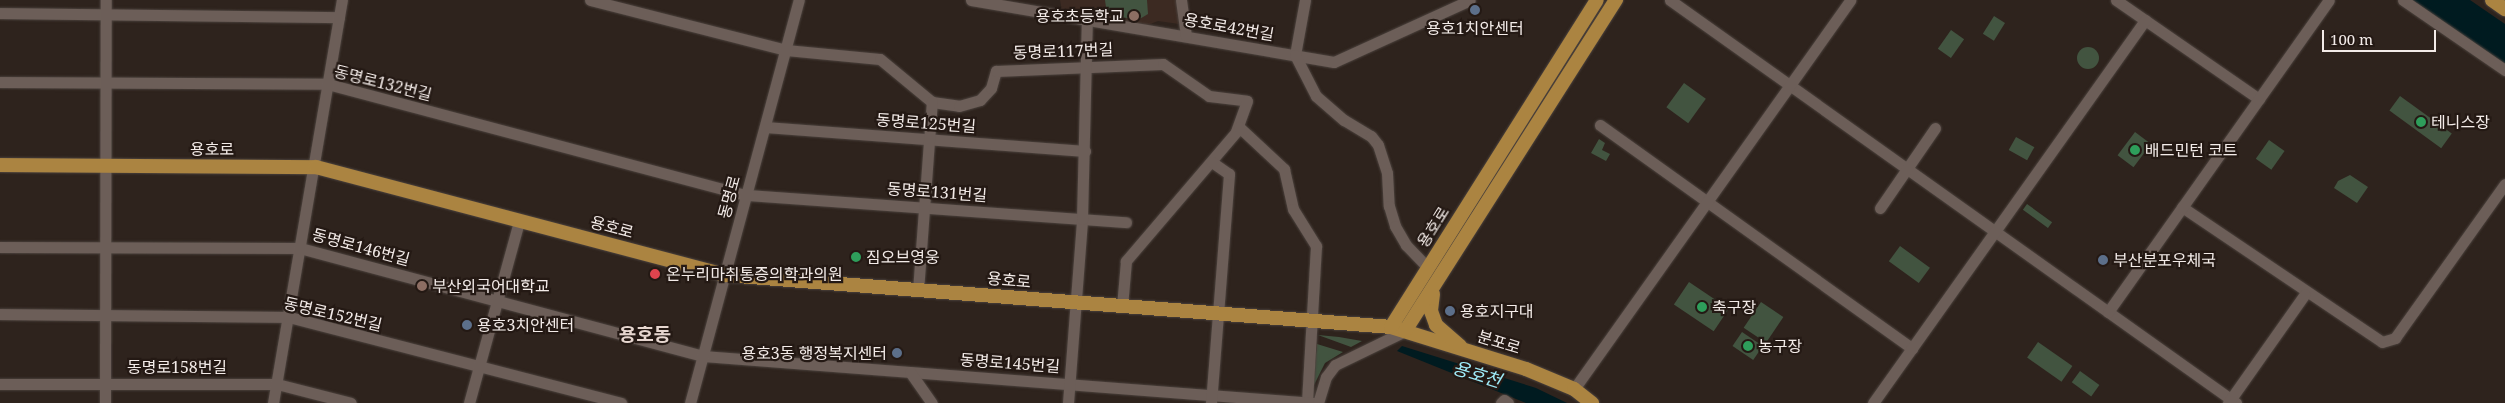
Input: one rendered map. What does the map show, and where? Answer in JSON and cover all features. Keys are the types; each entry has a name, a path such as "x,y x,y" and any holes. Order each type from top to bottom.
{"main road":[{"name":"용호로","path":"0,166 316,167 725,275 1391,327 1597,0"},
{"name":"용호로","path":"1406,331 1616,0"},
{"path":"2492,0 2505,9"},
{"path":"1446,239 1446,250 1436,274 1437,283 1431,311 1436,325 1464,350"},
{"name":"분포로","path":"1391,327 1526,369 1574,388 1592,403"}],"street":[{"path":"106,0 106,403"},
{"path":"273,403 316,167 342,0"},
{"path":"590,0 786,50 880,59 932,102 918,291"},
{"name":"동명로","path":"690,403 799,0"},
{"name":"용호로42번길","path":"971,0 1334,62 1470,0"},
{"path":"1181,0 1186,36"},
{"path":"1305,0 1295,55 1316,96 1344,120 1371,136 1378,145 1387,173 1395,226 1406,245 1428,268"},
{"path":"1670,0 2108,312 2231,402 2305,294"},
{"path":"1574,388 1850,0"},
{"path":"2116,0 2259,99"},
{"path":"2108,312 2329,0"},
{"path":"2403,0 2505,70"},
{"path":"0,13 339,17"},
{"path":"1068,403 1082,219 1088,66 1087,20"},
{"path":"1873,403 2145,20"},
{"name":"동명로117번길","path":"932,102 959,106 980,100 991,88 996,71 1163,64 1208,96 1247,101 1239,127"},
{"name":"동명로132번길","path":"0,82 328,84 746,195"},
{"path":"1600,126 1708,200 1912,348"},
{"name":"동명로125번길","path":"765,127 1085,151"},
{"path":"1122,307 1126,261 1212,162 1239,127 1284,169 1294,209 1316,246 1310,322 1307,402"},
{"path":"1880,208 1936,128"},
{"path":"1212,162 1229,174 1212,399"},
{"path":"2182,208 2376,342 2389,342 2505,184"},
{"name":"동명로131번길","path":"746,195 1126,222"},
{"path":"469,403 519,221"},
{"name":"동명로146번길","path":"0,247 300,248 703,356"},
{"name":"동명로152번길","path":"0,314 289,317 621,403"},
{"path":"1369,347 1391,327"},
{"path":"1318,403 1326,376 1335,365 1369,347 1406,331"},
{"name":"동명로145번길","path":"703,356 1069,384 1212,399 1314,403"},
{"path":"910,372 932,403"},
{"name":"동명로158번길","path":"0,384 277,384 351,403"},
{"path":"1501,403 1504,400 1508,403"}],"shaded area":[{"name":"용호초등학교","path":"1060,0 1176,0 1179,24 1158,21 1145,26 1062,11"}],"green space":[{"path":"1105,0 1147,0 1148,14 1138,20 1107,15"},
{"path":"1994,16 2005,23 1994,41 1983,34"},
{"path":"1951,30 1964,39 1951,58 1938,49"},
{"path":"2088,47 2096,50 2099,58 2096,66 2088,69 2080,66 2077,58 2080,50"},
{"path":"1684,83 1706,99 1688,123 1666,107"},
{"name":"테니스장","path":"2400,96 2452,134 2441,148 2389,111"},
{"name":"배드민턴 코트","path":"2135,132 2151,144 2134,167 2118,155"},
{"path":"2016,137 2034,147 2027,160 2009,150"},
{"path":"1599,139 1605,143 1602,150 1610,154 1606,161 1591,153"},
{"path":"2269,140 2285,151 2271,170 2256,159"},
{"path":"2350,175 2368,187 2357,203 2334,188 2338,181"},
{"path":"2027,204 2052,222 2048,228 2023,210"},
{"path":"1900,246 1930,268 1919,283 1889,261"},
{"name":"축구장","path":"1689,282 1729,309 1714,331 1674,304"},
{"path":"1761,302 1783,317 1766,343 1744,328"},
{"name":"농구장","path":"1742,332 1763,346 1753,360 1732,346"},
{"path":"1318,335 1339,337 1362,341 1351,347"},
{"path":"2038,342 2072,366 2062,382 2027,358"},
{"path":"1317,344 1343,352 1325,363 1313,387"},
{"path":"2080,371 2099,385 2091,396 2072,382"}],"water":[{"path":"2411,0 2470,0 2505,24 2505,66"},
{"name":"용호천","path":"1402,346 1536,388 1567,403 1526,403 1397,351"}],"place":[{"name":"용호1치안센터","path":"1475,10"},
{"name":"용호초등학교","path":"1134,16"},
{"name":"테니스장","path":"2421,122"},
{"name":"배드민턴 코트","path":"2135,150"},
{"name":"짐오브영웅","path":"856,257"},
{"name":"부산분포우체국","path":"2103,260"},
{"name":"온누리마취통증의학과의원","path":"655,274"},
{"name":"부산외국어대학교","path":"422,286"},
{"name":"축구장","path":"1702,307"},
{"name":"용호지구대","path":"1450,311"},
{"name":"용호3치안센터","path":"467,325"},
{"name":"농구장","path":"1748,346"},
{"name":"용호3동 행정복지센터","path":"897,353"}],"district":[{"name":"용호동","path":"645,335"}]}
